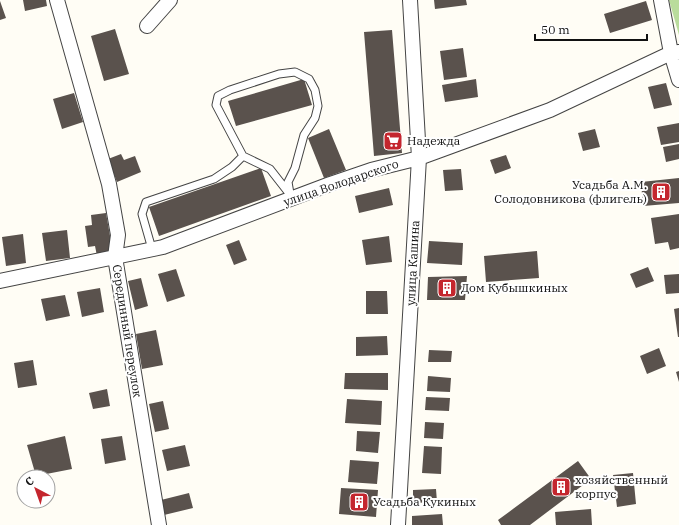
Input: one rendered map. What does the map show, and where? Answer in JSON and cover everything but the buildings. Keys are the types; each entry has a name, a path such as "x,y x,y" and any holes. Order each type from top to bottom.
{"street":[{"name":"Серединный переулок","path":"57,0 109,184 118,235 116,257 159,525"},
{"path":"147,26 170,0"},
{"name":"улица Кашина","path":"398,525 419,158 410,0"},
{"path":"661,0 675,53 679,80"},
{"name":"улица Володарского","path":"0,282 163,247 371,170 419,158 550,110 675,53"}],"lane":[{"path":"295,72 309,79 315,90 318,106 315,118 304,135 295,168 288,182 292,199 284,186 270,169 242,156 216,105 218,96 236,88 279,74 295,72"},
{"path":"152,249 142,214 146,202 214,179 232,167 242,156"}],"green space":[{"path":"669,0 679,0 679,35"}],"place":[{"name":"Надежда","path":"393,141"},
{"name":"Усадьба А.М. Солодовникова (флигель)","path":"661,192"},
{"name":"Дом Кубышкиных","path":"447,288"},
{"name":"хозяйственный корпус","path":"561,487"},
{"name":"Усадьба Кукиных","path":"359,502"}]}
